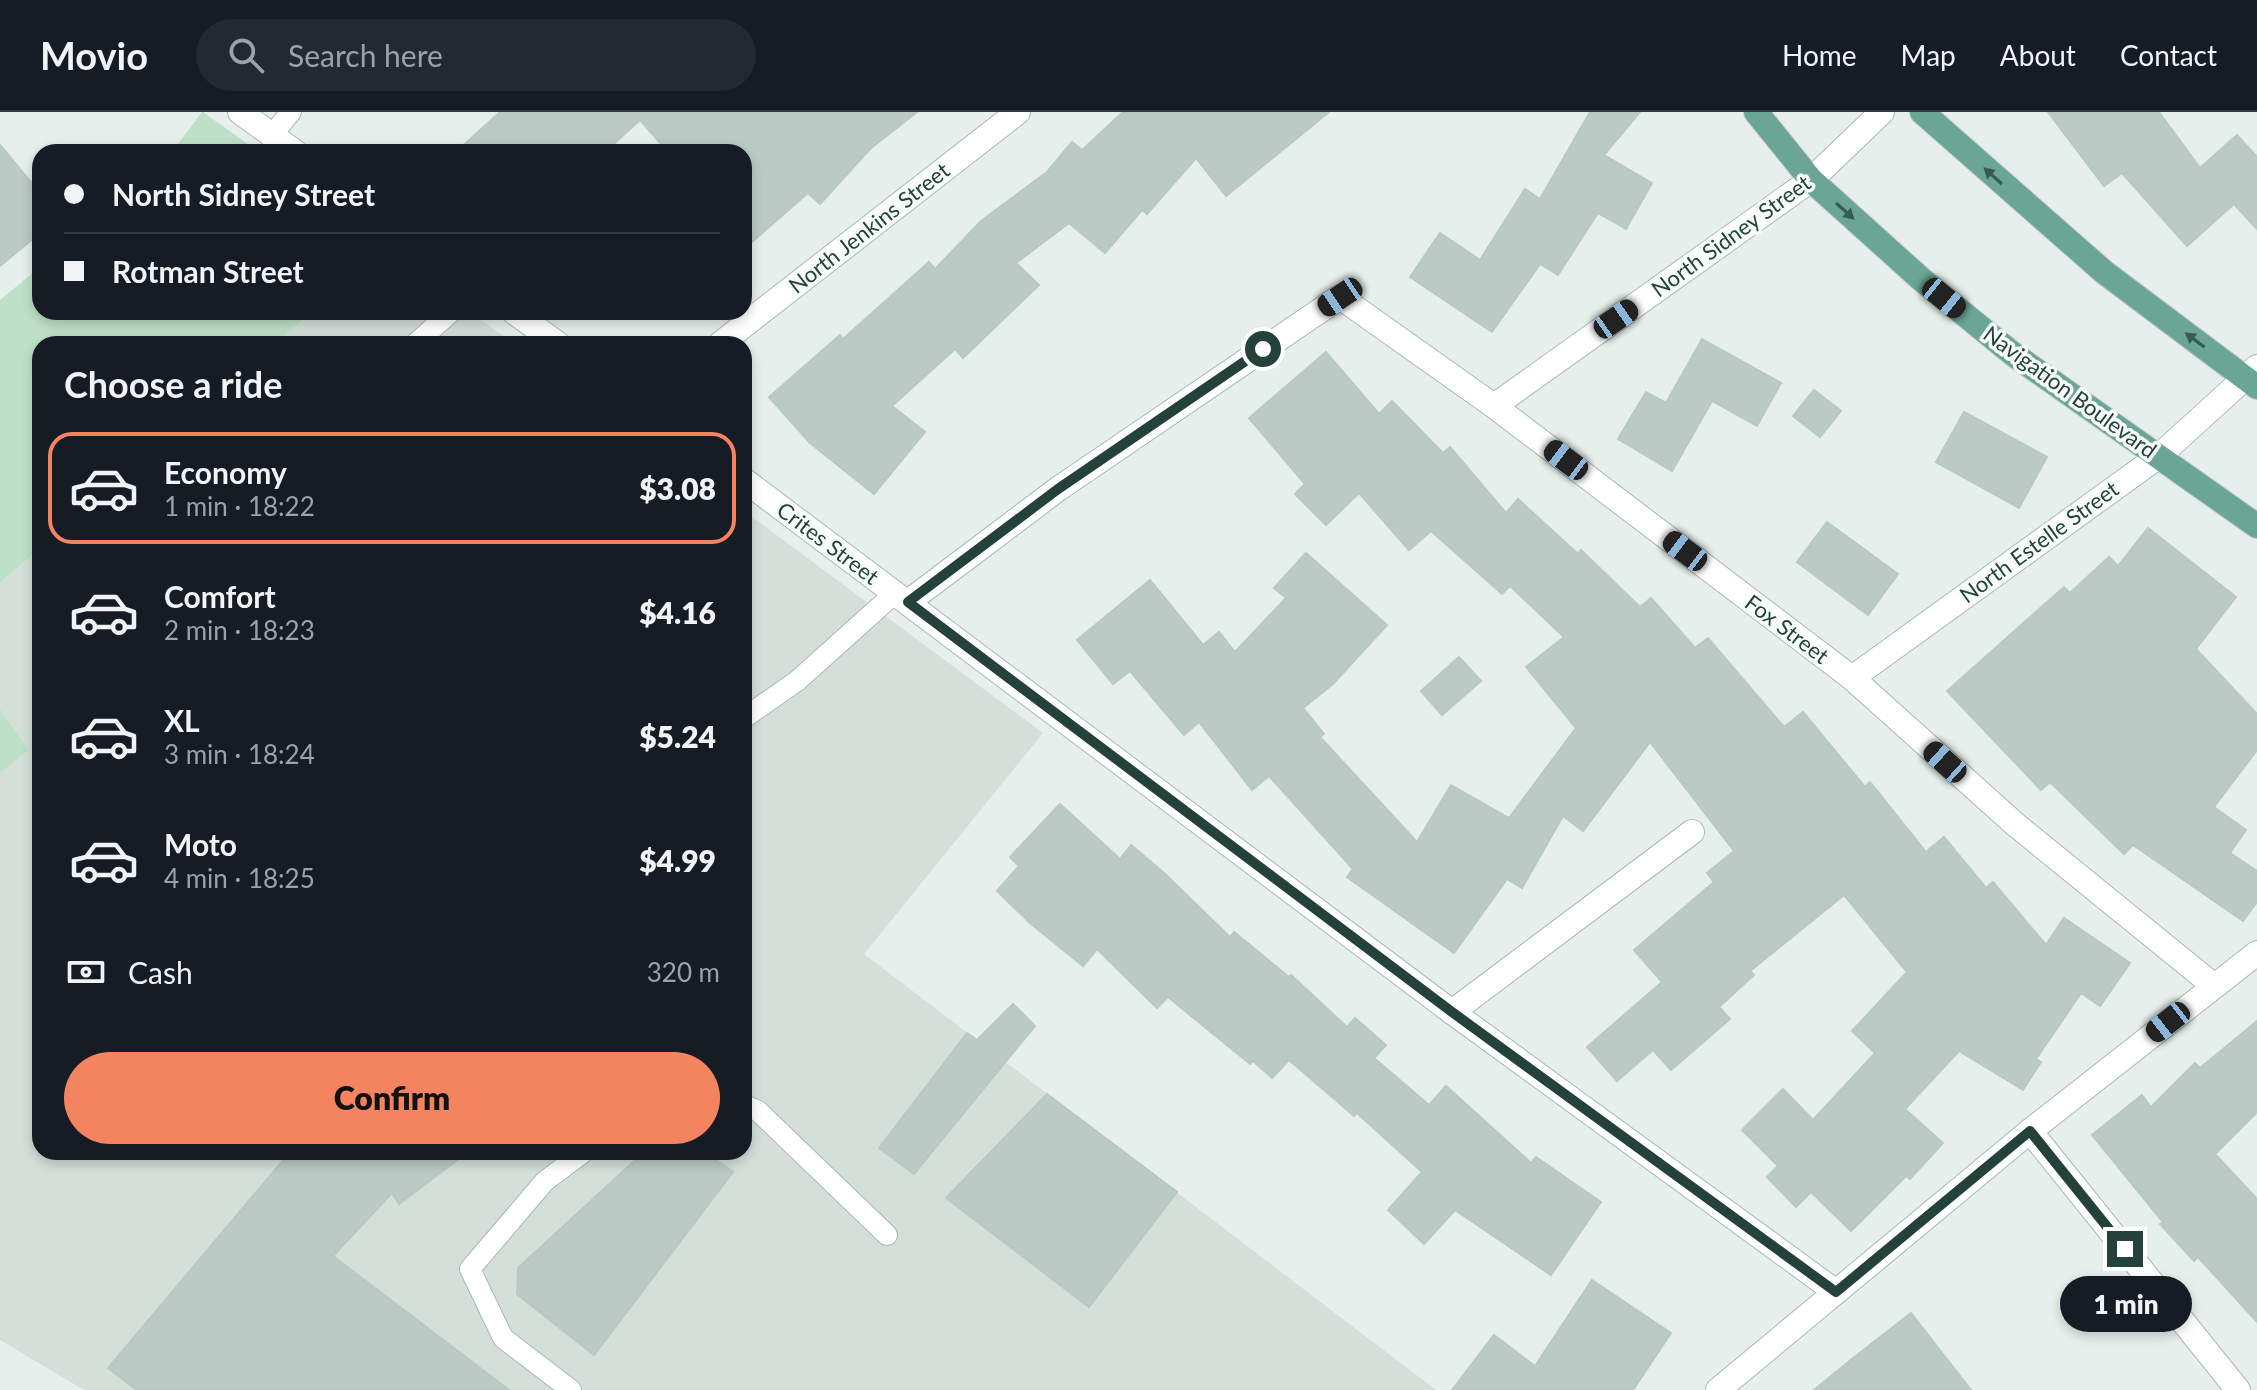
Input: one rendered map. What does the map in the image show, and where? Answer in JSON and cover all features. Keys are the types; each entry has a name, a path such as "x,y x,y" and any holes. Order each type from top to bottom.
{"main road":[{"name":"Navigation Boulevard","path":"1756,112 1811,180 1921,279 2013,354 2257,526"},
{"path":"1922,112 2104,272 2253,377"}],"street":[{"path":"240,112 284,144"},
{"name":"North Jenkins Street","path":"752,319 1018,112"},
{"name":"North Sidney Street","path":"1494,406 1811,180 1882,112"},
{"name":"Fox Street","path":"902,598 1340,297 1494,406 1852,678 2016,825 2213,985"},
{"path":"525,320 547,336"},
{"name":"North Jenkins Street","path":"730,336 751,320"},
{"name":"North Estelle Street","path":"1852,678 2159,456 2253,377"},
{"name":"Crites Street","path":"752,486 1452,1012 1836,1292"},
{"path":"1452,1012 1692,832"},
{"path":"1718,1390 2030,1131 2257,953"},
{"path":"2030,1131 2238,1390"}],"lane":[{"path":"272,135 291,112"},
{"path":"424,336 442,320"},
{"path":"752,712 902,598"},
{"path":"752,1108 887,1235"},
{"path":"571,1390 503,1338 470,1269 545,1181 573,1160"}],"shaded area":[{"path":"303,320 481,320 503,336 284,336"},
{"path":"752,517 1043,733 864,954 1436,1390 84,1390 0,1340 0,773 29,750 0,709 0,583 32,555 32,1160 752,1160"}],"green space":[{"path":"203,112 248,144 178,144"},
{"path":"32,274 32,320 303,320 284,336 32,336 32,555 0,583 0,300"},
{"path":"0,709 29,750 0,773"}],"building":[{"path":"500,112 917,112 870,149 820,204 808,193 752,242 752,144 661,144 640,120 614,144 465,144"},
{"path":"1123,112 1329,112 1226,196 1196,158 1147,214 1142,210 1105,253 1069,223 1016,263 1039,285 963,358 955,349 892,406 925,432 874,494 810,443 769,397 840,335 843,339 929,262 935,269 981,221 1047,172 1072,142 1082,150"},
{"path":"1590,112 1640,112 1604,155 1652,183 1626,229 1598,213 1558,275 1540,264 1492,332 1410,277 1440,233 1480,260 1525,189 1540,199"},
{"path":"2048,112 2159,112 2200,168 2237,135 2257,157 2257,229 2234,204 2187,246 2122,173 2104,186"},
{"path":"0,145 32,183 32,240 0,266"},
{"path":"1702,339 1781,383 1757,426 1712,401 1672,471 1618,439 1646,392 1666,403"},
{"path":"1326,352 1379,414 1392,401 1443,453 1450,447 1506,513 1518,499 1578,554 1581,550 1640,607 1651,598 1695,648 1708,638 1784,727 1803,712 1865,787 1870,782 1926,852 1944,837 1986,888 1993,882 2046,945 2064,918 2130,963 2100,1006 2081,993 2036,1059 2041,1062 2023,1090 1959,1051 1905,1109 1943,1143 1910,1179 1906,1176 1851,1231 1811,1192 1796,1207 1767,1177 1778,1166 1742,1130 1783,1089 1813,1120 1875,1053 1852,1031 1907,972 1844,895 1750,971 1754,975 1719,1007 1730,1019 1671,1070 1653,1050 1617,1081 1587,1047 1662,982 1634,950 1714,882 1707,873 1734,851 1650,742 1583,831 1563,816 1522,888 1507,879 1454,953 1347,877 1353,869 1269,776 1252,790 1199,722 1184,735 1130,671 1113,684 1077,640 1150,580 1203,645 1219,632 1235,652 1286,598 1274,588 1306,553 1387,625 1333,684 1303,708 1324,734 1320,737 1417,842 1451,785 1509,818 1576,728 1526,667 1564,637 1510,586 1502,594 1431,531 1409,550 1359,493 1326,525 1295,494 1305,484 1249,418"},
{"path":"1814,390 1841,411 1820,437 1793,416"},
{"path":"1964,412 2047,457 2019,508 1936,462"},
{"path":"1827,522 1898,574 1868,615 1797,562"},
{"path":"2148,528 2236,597 2196,649 2257,714 2257,750 2214,807 2246,830 2230,853 2257,871 2257,902 2243,921 2133,845 2124,854 2050,782 2041,790 1947,691 2064,587 2070,593 2109,557 2118,566"},
{"path":"1459,657 1481,681 1442,715 1421,691"},
{"path":"1060,804 1120,859 1131,845 1230,937 1234,932 1289,977 1291,975 1347,1027 1355,1018 1386,1045 1374,1058 1429,1105 1446,1086 1531,1163 1536,1157 1601,1202 1551,1275 1455,1210 1424,1244 1388,1210 1422,1172 1357,1113 1354,1116 1289,1060 1272,1078 1253,1061 1250,1064 1168,997 1157,1008 1097,949 1083,966 1030,923 997,891 1019,866 1010,857"},
{"path":"1013,1004 1035,1026 914,1174 879,1148 967,1033 977,1040"},
{"path":"2257,1021 2257,1112 2215,1154 2257,1199 2257,1322 2198,1257 2194,1261 2160,1224 2163,1222 2092,1135 2142,1095 2151,1107 2195,1063 2200,1068"},
{"path":"1047,1094 1177,1192 1089,1307 946,1198"},
{"path":"283,1160 457,1160 399,1204 392,1193 333,1256 509,1390 137,1390 108,1368"},
{"path":"635,1160 716,1160 733,1172 594,1355 517,1294 518,1268"},
{"path":"1592,1280 1671,1333 1633,1390 1452,1390 1494,1335 1535,1366"},
{"path":"1911,1313 1971,1390 1814,1390 1852,1359"}],"route":[{"path":"1263,349 1058,489 908,602 1452,1012 1836,1292 2030,1131 2125,1249"}]}
